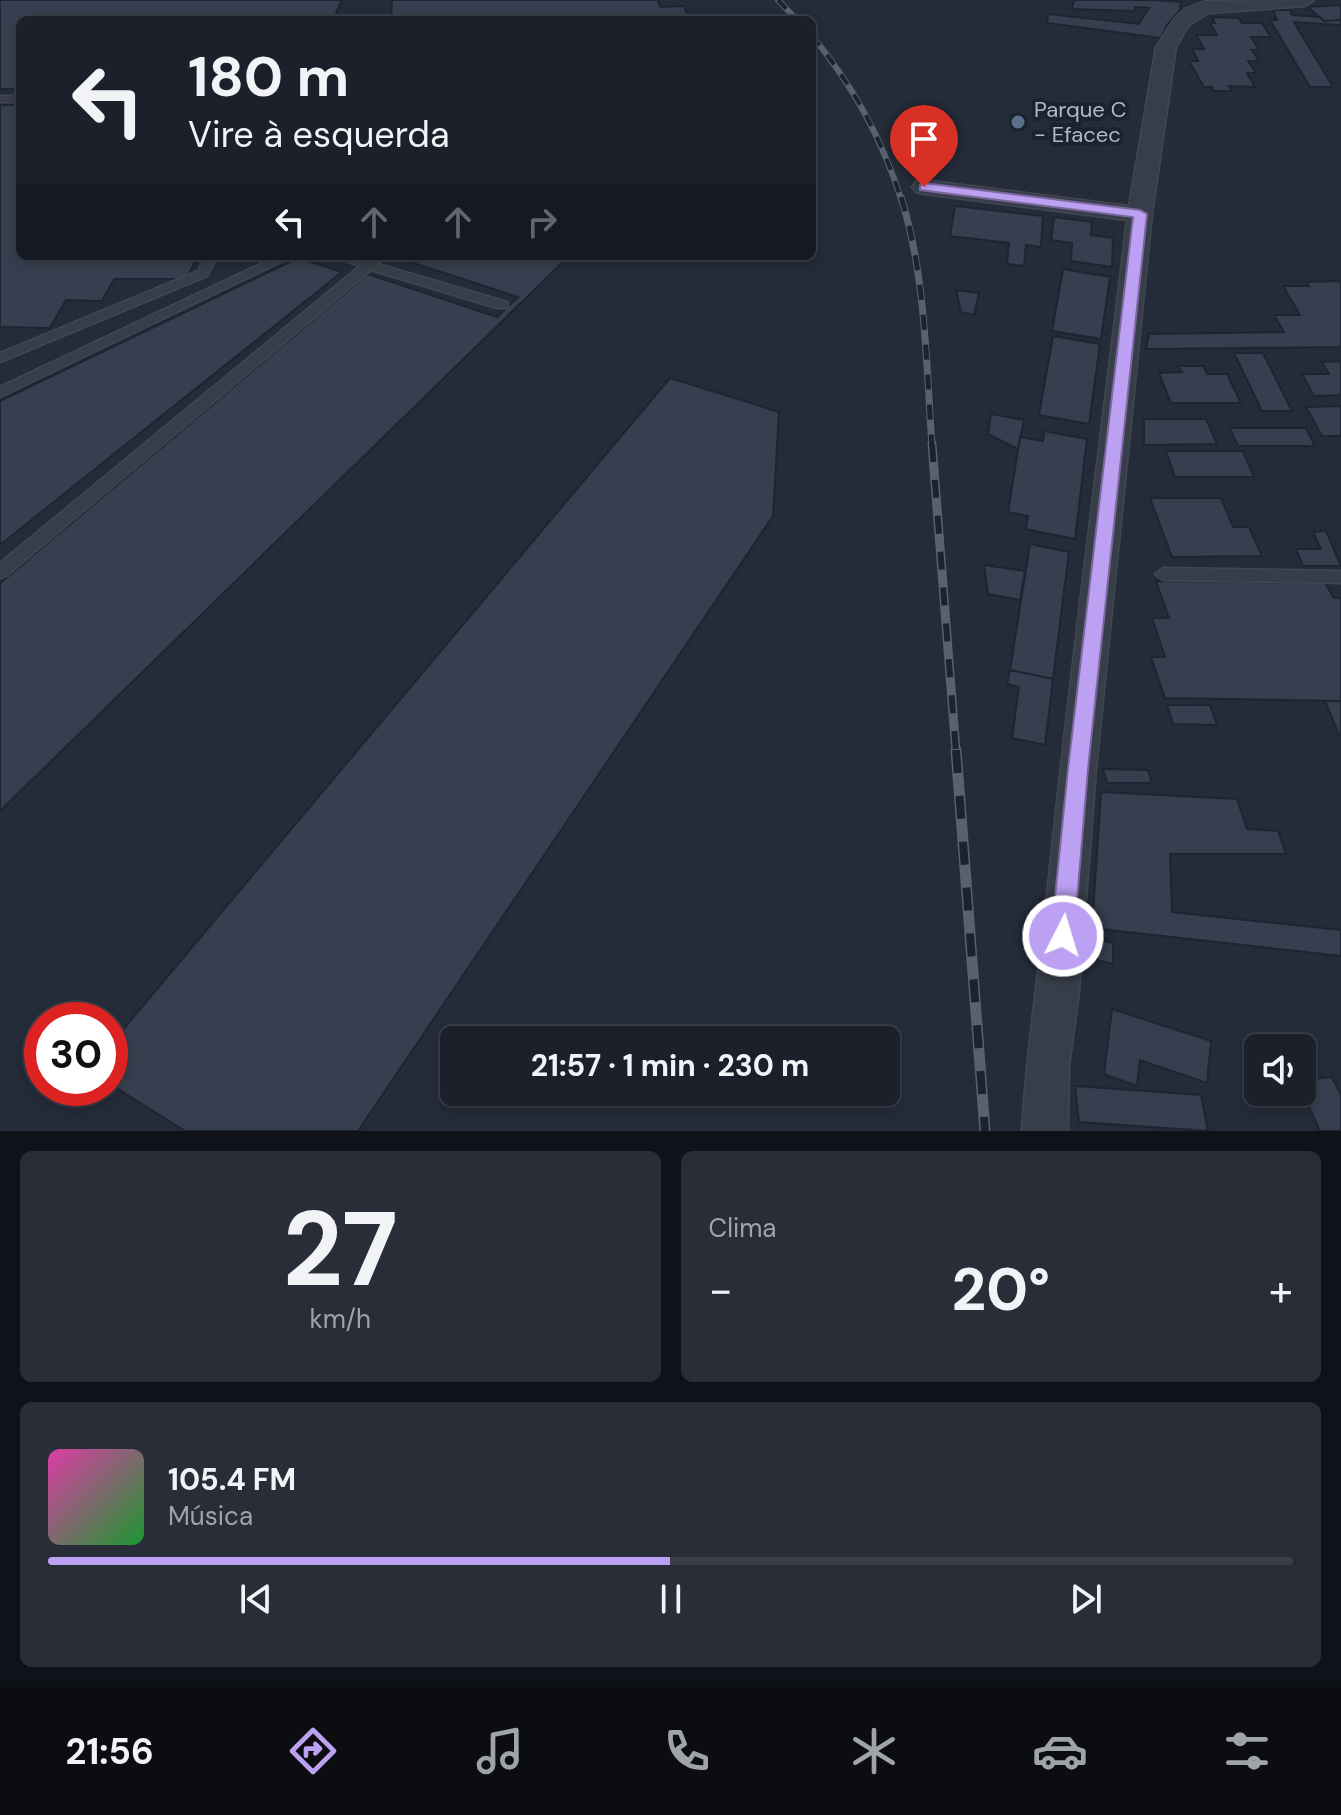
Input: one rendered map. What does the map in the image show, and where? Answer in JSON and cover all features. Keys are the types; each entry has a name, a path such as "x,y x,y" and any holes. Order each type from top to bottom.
{"street":[{"path":"1045,1131 1047,1066 1058,992 1078,769 1140,214 1166,47 1176,27 1200,4 1305,0"},
{"path":"924,187 1140,214"}],"lane":[{"path":"0,358 203,273 210,260"},
{"path":"0,393 279,260"},
{"path":"0,572 374,261 502,305"},
{"path":"1163,574 1341,577"}],"building":[{"path":"0,0 342,0 335,16 16,16 16,89 0,89"},
{"path":"392,0 658,0 660,7 684,6 687,15 702,16 391,16"},
{"path":"1074,0 1181,2 1180,10 1161,38 1047,23 1048,14 1139,24 1149,8 1135,7 1134,11 1072,9"},
{"path":"1341,5 1341,20 1324,21 1308,7"},
{"path":"1273,10 1290,10 1292,15 1319,17 1324,21 1341,20 1341,25 1294,22 1333,87 1310,87 1270,20 1277,20"},
{"path":"1212,17 1262,23 1271,37 1251,37 1259,50 1252,50 1259,61 1248,61 1256,73 1247,73 1255,87 1229,86 1232,91 1214,91 1212,87 1204,87 1189,61 1198,61 1192,49 1204,49 1196,35 1217,35 1210,23 1215,23"},
{"path":"0,105 16,105 16,260 196,260 186,279 114,279 102,301 66,300 50,328 0,327"},
{"path":"955,206 1043,216 1041,247 1026,245 1024,266 1007,264 1009,243 950,236"},
{"path":"1054,217 1092,222 1091,235 1113,238 1112,267 1071,261 1072,243 1051,240"},
{"path":"294,260 304,260 342,272 0,545 0,401"},
{"path":"404,260 565,260 0,811 0,583 368,274 497,317 518,297"},
{"path":"1063,269 1110,277 1101,339 1052,331"},
{"path":"1341,281 1341,347 1146,349 1149,334 1284,332 1274,315 1300,315 1283,286"},
{"path":"956,290 979,293 974,315 961,312"},
{"path":"1053,336 1100,344 1089,424 1039,415"},
{"path":"1234,353 1263,353 1292,411 1262,411"},
{"path":"1341,361 1341,395 1314,396 1302,374 1329,374 1322,362"},
{"path":"1178,366 1203,366 1207,374 1227,374 1241,403 1171,403 1159,373 1182,372"},
{"path":"670,378 779,412 773,516 358,1131 185,1131 128,1095 128,1024"},
{"path":"1341,406 1341,436 1322,436 1306,407"},
{"path":"991,414 1024,420 1018,449 988,434"},
{"path":"1144,419 1206,419 1217,444 1144,445"},
{"path":"1230,428 1306,428 1315,446 1238,446"},
{"path":"1044,431 1087,439 1075,539 1026,529 1028,516 1008,512 1020,437 1043,441"},
{"path":"1166,451 1243,451 1254,477 1175,477"},
{"path":"1150,498 1221,498 1233,527 1249,527 1262,556 1172,557"},
{"path":"1326,531 1341,566 1303,566 1296,549 1321,549 1313,532"},
{"path":"1030,544 1069,552 1053,679 1010,670"},
{"path":"984,565 1025,571 1020,600 988,594"},
{"path":"1156,581 1325,583 1334,598 1341,598 1341,701 1165,698 1151,657 1165,657 1152,618 1169,618"},
{"path":"1010,670 1053,679 1045,745 1012,738 1019,687 1007,684"},
{"path":"1325,701 1341,701 1341,735 1339,735"},
{"path":"1167,705 1210,705 1217,725 1173,724"},
{"path":"1103,769 1148,770 1152,783 1107,783"},
{"path":"1101,792 1237,799 1247,829 1278,831 1286,854 1170,854 1172,912 1341,930 1341,956 1092,928"},
{"path":"1091,937 1113,943 1113,964 1089,958"},
{"path":"1112,1009 1211,1041 1207,1083 1140,1060 1137,1086 1104,1074"},
{"path":"1332,1077 1341,1095 1341,1131 1320,1131 1308,1106 1316,1106 1316,1079"},
{"path":"1075,1086 1201,1095 1208,1131 1079,1122"}],"railway":[{"path":"778,0 793,16"},
{"path":"816,41 865,113 901,199"},
{"path":"901,197 920,289 932,446"},
{"path":"932,444 956,752"},
{"path":"956,750 985,1131"}],"place":[{"name":"Parque C - Efacec","path":"1018,122"}],"route":[{"path":"924,187 1140,214 1078,769 1063,936"}]}
